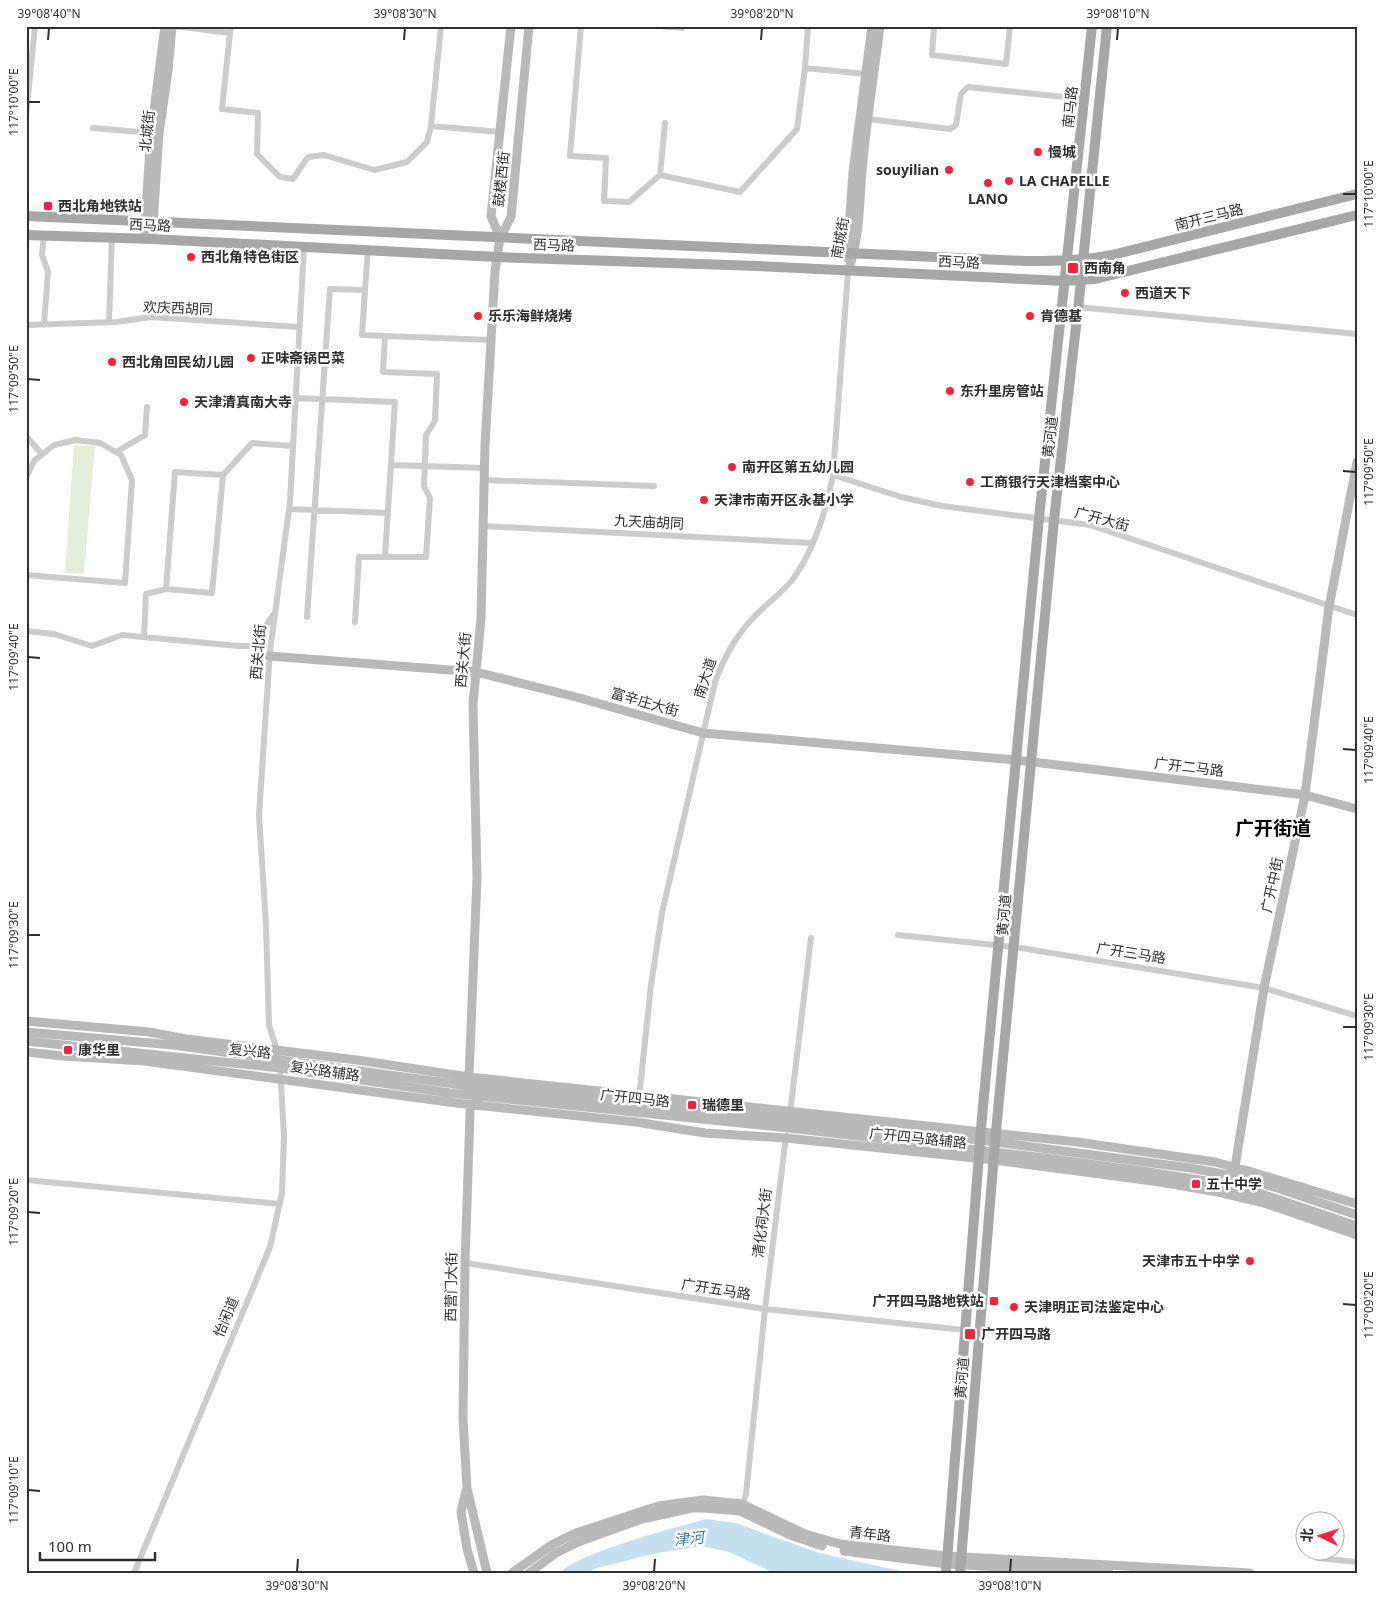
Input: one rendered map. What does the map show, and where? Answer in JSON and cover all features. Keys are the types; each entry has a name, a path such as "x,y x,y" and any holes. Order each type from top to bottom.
{"main road":[{"name":"南马路","path":"1064,281 1092,26"},
{"name":"南马路","path":"1083,260 1107,26"},
{"name":"南开三马路","path":"1066,261 1121,253 1357,194"},
{"path":"1081,280 1114,274 1357,215"},
{"name":"西马路","path":"26,216 1026,261 1066,261"},
{"name":"西马路","path":"26,235 112,237 497,257 758,266 1064,281 1081,280"},
{"name":"黄河道","path":"960,1565 995,1147 1054,520 1083,260"},
{"name":"黄河道","path":"946,1566 979,1145 1039,518 1064,281"}],"street":[{"path":"26,116 35,26"},
{"name":"北城街","path":"148,239 151,133 165,26"},
{"path":"174,26 230,30 222,109 258,113 257,154 280,177 293,179 308,157 324,155 374,170 407,162 427,142 431,126 441,26"},
{"name":"北城街","path":"149,222 174,26"},
{"name":"鼓楼西街","path":"500,238 491,216 511,26"},
{"name":"鼓楼西街","path":"500,238 510,218 529,26"},
{"path":"581,26 570,156 606,158 604,201 629,202 660,175 665,123"},
{"path":"661,26 682,28 682,26"},
{"path":"660,175 740,192 797,129 808,26"},
{"name":"南城街","path":"851,253 853,172 872,26"},
{"name":"南城街","path":"848,271 880,26"},
{"path":"934,26 932,55 1006,64 1010,26"},
{"path":"805,68 866,74"},
{"path":"868,119 950,129 956,124 961,94 968,87 1085,99"},
{"path":"431,126 500,132"},
{"path":"93,128 151,133"},
{"path":"44,235 42,255 48,272 44,324"},
{"path":"109,322 112,237"},
{"name":"西关大街","path":"469,1086 477,887 473,704 481,618 484,468 491,340 495,272 500,238"},
{"name":"西关北街","path":"279,1059 269,1025 266,925 259,815 269,656 289,509 304,247"},
{"path":"368,249 362,335 491,340"},
{"name":"南大道","path":"638,1108 651,985 662,913 715,682 724,659 738,635 753,618 779,595 794,577 813,543 822,521 833,475 848,271"},
{"path":"307,617 330,289 365,290"},
{"path":"1078,307 1357,334"},
{"name":"欢庆西胡同","path":"26,325 109,322 151,317 299,327"},
{"path":"355,622 359,557 426,557 430,498 424,486 426,435 435,421 437,374 383,372 385,336"},
{"path":"295,398 395,402 385,556"},
{"path":"116,452 145,434 147,407"},
{"path":"26,436 42,454"},
{"path":"26,478 34,461 42,454 54,445 76,440 100,442 121,455 132,480 125,583 26,575"},
{"path":"144,636 146,594 166,589 212,593 223,475 252,443 293,446"},
{"name":"广开中街","path":"1231,1190 1264,988 1305,794 1329,607 1357,462"},
{"path":"391,465 484,468"},
{"path":"166,589 175,472 223,475"},
{"name":"广开大街","path":"833,475 900,497 942,506 1090,526 1357,615"},
{"path":"484,480 654,486"},
{"path":"289,509 388,514"},
{"name":"九天庙胡同","path":"483,526 813,543"},
{"path":"26,631 54,634 92,646 122,635 253,646 274,614"},
{"name":"富辛庄大街","path":"269,656 476,672 703,732 1016,760"},
{"name":"广开二马路","path":"1016,760 1305,794 1357,809"},
{"name":"广开三马路","path":"898,934 1014,947 1264,988 1357,1016"},
{"name":"清化祠大街","path":"741,1508 746,1494 765,1309 811,938"},
{"name":"复兴路辅路","path":"26,1021 149,1032 279,1059 357,1060 469,1086"},
{"name":"复兴路","path":"26,1032 173,1045 279,1059 394,1079 469,1086"},
{"name":"复兴路","path":"26,1041 279,1059"},
{"name":"复兴路辅路","path":"26,1052 144,1061 470,1104"},
{"name":"怡闲道","path":"134,1573 270,1246 282,1193 284,1136 279,1059"},
{"name":"西营门大街","path":"469,1086 463,1419 467,1488 487,1573"},
{"name":"广开四马路","path":"469,1086 638,1108 789,1120 995,1147 1235,1172 1357,1204"},
{"name":"广开四马路辅路","path":"470,1104 638,1108 705,1133 979,1145"},
{"name":"广开四马路","path":"789,1120 995,1147 1219,1183 1231,1190 1256,1192 1357,1226"},
{"name":"广开四马路","path":"1235,1172 1357,1215"},
{"path":"26,1180 280,1204"},
{"path":"1231,1190 1357,1235"},
{"name":"广开五马路","path":"465,1263 765,1309 964,1330"},
{"name":"西营门大街","path":"467,1488 460,1512 474,1573"},
{"name":"青年路","path":"512,1573 554,1544 637,1512 658,1506 691,1501 718,1501 832,1543 946,1566 1250,1573"},
{"name":"青年路","path":"529,1573 556,1553 578,1542 642,1519 677,1510 741,1508"},
{"name":"青年路","path":"960,1565 1108,1573"}],"green space":[{"path":"74,445 95,446 84,574 65,573"}],"water":[{"name":"津河","path":"706,1519 736,1523 819,1553 910,1573 774,1573 729,1552 702,1546 657,1553 597,1568 587,1573 559,1573 591,1555"}],"place":[{"name":"慢城","path":"1038,152"},
{"name":"souyilian","path":"949,170"},
{"name":"LA CHAPELLE","path":"1009,181"},
{"name":"LANO","path":"988,183"},
{"name":"西北角地铁站","path":"48,206"},
{"name":"西北角特色街区","path":"191,257"},
{"name":"西南角","path":"1073,268"},
{"name":"西道天下","path":"1125,293"},
{"name":"乐乐海鲜烧烤","path":"478,316"},
{"name":"肯德基","path":"1030,316"},
{"name":"正味斋锅巴菜","path":"251,358"},
{"name":"西北角回民幼儿园","path":"112,362"},
{"name":"东升里房管站","path":"950,391"},
{"name":"天津清真南大寺","path":"184,402"},
{"name":"南开区第五幼儿园","path":"732,467"},
{"name":"工商银行天津档案中心","path":"970,482"},
{"name":"天津市南开区永基小学","path":"704,500"},
{"name":"康华里","path":"68,1050"},
{"name":"瑞德里","path":"692,1105"},
{"name":"五十中学","path":"1196,1184"},
{"name":"天津市五十中学","path":"1250,1261"},
{"name":"广开四马路地铁站","path":"994,1301"},
{"name":"天津明正司法鉴定中心","path":"1014,1307"},
{"name":"广开四马路","path":"970,1334"}],"district":[{"name":"广开街道","path":"1273,828"}]}
